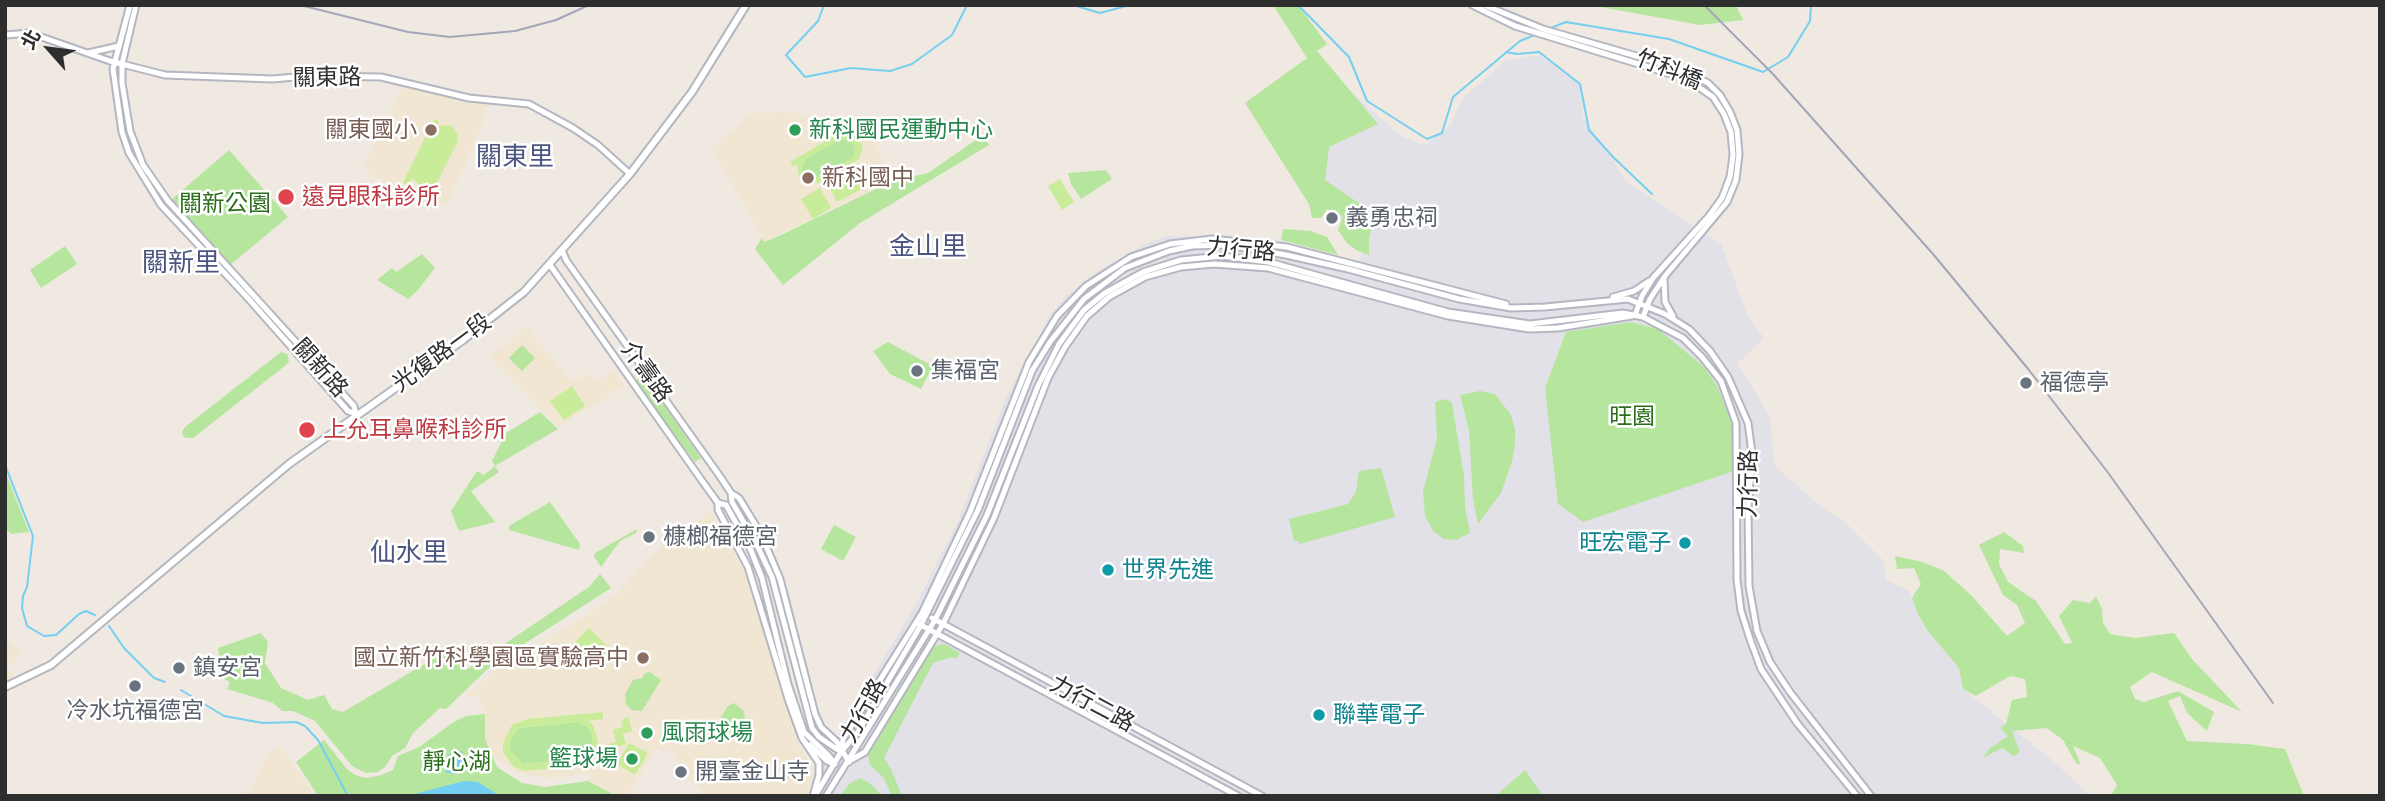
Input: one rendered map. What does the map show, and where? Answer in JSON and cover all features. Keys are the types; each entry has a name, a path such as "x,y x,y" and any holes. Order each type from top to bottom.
{"main road":[{"name":"光復路一段","path":"5,687 51,665 265,483 524,292 630,174 692,92 746,5"}],"street":[{"name":"關新路","path":"130,5 114,62 117,102 125,142 138,170 161,205 348,411 356,414"},
{"name":"關新路","path":"136,5 122,64 123,94 127,118 143,165 168,201 354,406 356,414"},
{"path":"1472,5 1493,14"},
{"path":"1484,5 1493,14"},
{"name":"竹科橋","path":"1493,14 1671,66 1708,83 1720,95 1730,112 1737,130 1739,154 1736,180 1727,202 1665,276 1643,317"},
{"name":"竹科橋","path":"1493,14 1534,32 1687,79 1713,97 1724,114 1731,132 1733,155 1730,177 1722,198 1653,278"},
{"name":"關東路","path":"5,35 30,33 114,62 165,75 203,78 381,77 469,98 529,104 598,145 630,174"},
{"path":"86,53 119,46"},
{"name":"力行路","path":"924,614 970,512 1030,362 1057,316 1076,296 1086,286 1131,257 1170,244 1212,239 1235,240 1287,247 1521,308"},
{"name":"力行路","path":"814,796 841,752 858,732 975,515 1032,370 1084,299 1125,268 1169,251 1192,246 1227,245 1343,268 1459,299 1521,308 1628,299 1680,323 1710,351 1728,377 1748,423 1752,453 1748,564 1750,595 1757,631 1770,662 1790,692 1871,796"},
{"name":"介壽路","path":"562,250 566,260 731,493 739,498 761,534 780,579 815,715 821,727 840,741 841,752"},
{"name":"力行路","path":"827,796 935,620 988,515 1038,386 1059,344 1084,310 1105,293 1143,272 1181,260 1222,256 1269,262 1448,312 1530,324 1601,314 1634,315 1683,338 1721,381 1736,423 1737,580 1741,611 1761,669 1790,714 1857,796"},
{"name":"力行路","path":"849,762 864,752 943,624 994,518 1048,378 1065,347 1090,314 1109,297 1145,277 1181,267 1214,264 1268,268 1448,317 1529,329 1558,328 1634,315"},
{"name":"介壽路","path":"550,265 718,503 718,510 748,567 802,738 819,764 814,796"},
{"path":"1665,276 1665,302 1672,316 1680,323"},
{"path":"1590,302 1634,291 1653,278"},
{"path":"1634,315 1653,278"},
{"path":"628,375 642,365"},
{"name":"介壽路","path":"731,493 732,502 772,578 812,728 849,762"},
{"name":"介壽路","path":"718,503 726,505 750,548 762,578 788,684 804,732 834,764"},
{"name":"力行二路","path":"924,614 1262,796"},
{"name":"力行路","path":"840,741 919,623"},
{"name":"力行二路","path":"919,623 1238,796"},
{"path":"820,737 840,741"},
{"name":"介壽路","path":"802,738 827,761 843,769"}],"shaded area":[{"path":"1540,55 1579,83 1583,117 1627,182 1721,244 1747,314 1764,338 1737,364 1770,416 1774,465 1821,507 1844,521 1883,560 1886,580 1909,591 1927,630 1959,668 1963,689 2052,760 2091,796 810,796 841,729 915,606 958,521 1006,398 1050,315 1068,294 1098,271 1166,236 1270,238 1359,262 1362,250 1254,104 1316,61 1402,137 1425,145 1450,126 1463,98 1505,61"},
{"name":"關東國小","path":"403,87 489,104 470,155 445,207 372,175 364,167"},
{"name":"新科國中","path":"785,112 869,125 888,173 886,183 764,242 712,148 753,113"},
{"path":"526,326 572,382 590,373 596,382 613,370 625,385 558,427 491,358"},
{"name":"國立新竹科學園區實驗高中","path":"709,512 729,542 745,574 798,743 813,769 808,796 701,796 702,790 685,778 676,755 665,748 662,751 656,748 628,796 578,796 591,774 546,778 521,774 499,761 468,721 484,713 479,700 475,696 466,696 497,670 614,596 661,547"},
{"path":"5,636 22,654 7,669 15,677 5,681"},
{"path":"279,745 312,791 305,796 246,796 268,754"}],"green space":[{"path":"1273,5 1298,5 1327,44 1317,51 1378,124 1329,147 1325,180 1376,215 1369,237 1369,255 1347,243 1338,230 1343,216 1327,209 1321,218 1312,218 1309,204 1245,103 1307,58"},
{"path":"1590,5 1736,5 1743,20 1700,25"},
{"path":"434,119 439,121 437,126 449,125 454,128 458,135 457,143 437,183 432,187 421,187 412,178 409,185 403,183"},
{"path":"851,126 854,133 851,135 863,147 859,159 818,183 805,182 799,176 797,165 793,166 790,162","holes":["839,140 848,140 855,148 853,158 816,177 805,176 801,170 805,159"]},
{"path":"983,135 989,145 860,223 783,285 755,249 762,238 764,242 777,237 890,182 928,173"},
{"path":"839,140 853,143 853,158 816,177 805,177 801,170 805,159"},
{"name":"關新公園","path":"229,150 288,217 230,265 170,201"},
{"path":"853,168 863,188 837,202 827,182"},
{"path":"1106,170 1112,179 1081,199 1071,184 1068,173"},
{"path":"1060,179 1074,202 1062,210 1048,186"},
{"path":"820,188 831,208 813,219 801,199"},
{"path":"1283,229 1311,231 1327,237 1338,255 1281,240"},
{"path":"65,246 77,264 41,288 30,270"},
{"path":"422,254 435,268 408,299 377,280 392,268 396,272"},
{"name":"旺園","path":"1631,322 1658,329 1704,367 1717,386 1732,424 1734,471 1583,522 1558,504 1545,388 1566,332"},
{"path":"888,342 933,366 921,389 890,374 873,351"},
{"path":"522,345 535,358 522,371 509,358"},
{"path":"281,352 287,354 289,361 286,365 193,438 183,436 185,427"},
{"path":"644,377 701,458 695,462 636,383 638,378"},
{"path":"572,386 585,406 564,420 550,401"},
{"path":"1480,391 1495,394 1511,415 1515,443 1512,462 1501,493 1478,524 1473,499 1469,430 1460,395"},
{"path":"1445,399 1452,403 1470,533 1456,540 1444,539 1433,531 1425,516 1423,492 1437,438 1435,402"},
{"path":"540,412 558,429 495,466 492,461 506,433"},
{"path":"495,466 499,472 471,491 495,522 459,531 451,511 477,471 484,475"},
{"path":"1381,468 1395,517 1300,544 1294,541 1289,519 1348,504 1356,492 1359,471"},
{"path":"5,471 29,532 11,534 5,528"},
{"path":"550,502 580,544 579,550 509,530 509,526"},
{"path":"834,525 856,537 843,561 821,549"},
{"path":"637,529 636,533 620,541 601,567 594,556 595,553"},
{"path":"2004,532 2023,546 2024,553 2000,549 1999,564 2008,582 2036,601 2065,644 2072,643 2059,616 2073,600 2090,603 2096,596 2102,609 2103,623 2110,634 2135,638 2174,633 2192,659 2242,712 2152,672 2130,687 2135,699 2144,702 2178,691 2214,712 2207,731 2187,713 2180,696 2168,701 2187,741 2285,749 2304,796 2111,796 2117,785 2100,758 2073,746 2081,765 2076,763 2063,740 2047,728 2012,731 2020,752 2014,756 2002,748 1983,758 1989,749 2008,736 2000,728 2006,724 2012,700 2027,697 2025,679 2010,676 1976,696 1963,689 1959,668 1927,630 1918,614 1912,598 1921,584 1914,568 1897,569 1895,556 1943,570 1971,595 2007,636 2025,623 2017,605 2003,595 1979,545"},
{"path":"600,574 611,588 493,664 446,709 440,708 413,733 405,748 392,756 378,772 366,773 352,766 315,721 293,711 282,711 273,703 227,689 230,682 223,678 218,648 261,633 268,642 265,663 281,688 308,700 324,695 332,709 343,712 450,649 466,670 589,587"},
{"path":"589,628 611,650 593,667 571,646"},
{"path":"944,644 960,653 956,659 952,657 933,663 884,758 902,796 892,796 884,778 870,765 868,755 934,646"},
{"path":"650,672 661,680 642,711 632,710 626,704 625,694 633,680"},
{"path":"734,703 743,710 745,717 735,732 727,732 722,730 720,719 728,706"},
{"path":"603,712 603,719 588,721 593,725 598,742 593,758 585,765 525,771 514,767 503,752 503,743 512,725 528,719","holes":["579,722 588,728 593,739 583,758 523,764 511,752 509,744 520,728"]},
{"name":"靜心湖","path":"485,714 485,739 497,767 522,783 545,787 588,781 616,796 318,796 296,762 324,740 355,775 366,778 382,775 393,770 398,756 419,747 454,722 466,716"},
{"path":"628,717 632,731 623,734 626,744 616,747 618,755 612,757 614,765 605,767 601,754 610,752 608,744 616,742 613,730 623,727 621,720"},
{"path":"579,722 588,727 593,739 583,758 523,764 511,752 509,744 520,728"},
{"name":"籃球場","path":"629,743 648,753 635,775 617,764"},
{"path":"1525,770 1543,796 1498,796 1500,792"},
{"path":"861,778 882,796 840,796 850,783"}],"water":[{"path":"462,751 464,771 456,774 446,772 443,762 451,753"},
{"name":"靜心湖","path":"464,781 478,782 500,796 407,796"}],"waterway":[{"path":"824,5 818,21 786,55 805,77 851,68 890,71 912,64 952,35 967,5"},
{"path":"1073,5 1100,13 1130,5"},
{"path":"1298,5 1349,57 1367,101 1427,139 1442,133 1453,97 1520,41 1537,34"},
{"path":"1548,29 1566,22 1669,39 1763,72 1788,57 1810,21 1811,5"},
{"path":"1506,52 1539,52 1580,84 1589,130 1652,194"},
{"path":"5,465 33,536 22,608 27,626 44,636 56,635 79,614 86,611 95,615"},
{"path":"109,626 124,648 154,678 165,682"},
{"path":"181,690 224,716 263,723 296,722 305,726 318,740 348,796"}],"railway":[{"path":"300,5 408,32 450,37 515,31 556,20 589,5"},
{"path":"1704,5 1772,73 1933,254 2029,370 2109,474 2273,703"}],"place":[{"name":"關東國小","path":"431,130"},
{"name":"新科國民運動中心","path":"795,130"},
{"name":"新科國中","path":"808,178"},
{"name":"遠見眼科診所","path":"286,197"},
{"name":"義勇忠祠","path":"1332,218"},
{"name":"集福宮","path":"917,371"},
{"name":"福德亭","path":"2026,383"},
{"name":"上允耳鼻喉科診所","path":"307,430"},
{"name":"槺榔福德宮","path":"649,537"},
{"name":"旺宏電子","path":"1685,543"},
{"name":"世界先進","path":"1108,570"},
{"name":"國立新竹科學園區實驗高中","path":"643,658"},
{"name":"鎮安宮","path":"179,668"},
{"name":"冷水坑福德宮","path":"135,686"},
{"name":"聯華電子","path":"1319,715"},
{"name":"風雨球場","path":"647,733"},
{"name":"籃球場","path":"632,759"},
{"name":"開臺金山寺","path":"681,772"}],"district":[{"name":"關東里","path":"515,157"},
{"name":"金山里","path":"928,247"},
{"name":"關新里","path":"181,263"},
{"name":"仙水里","path":"409,553"}]}
